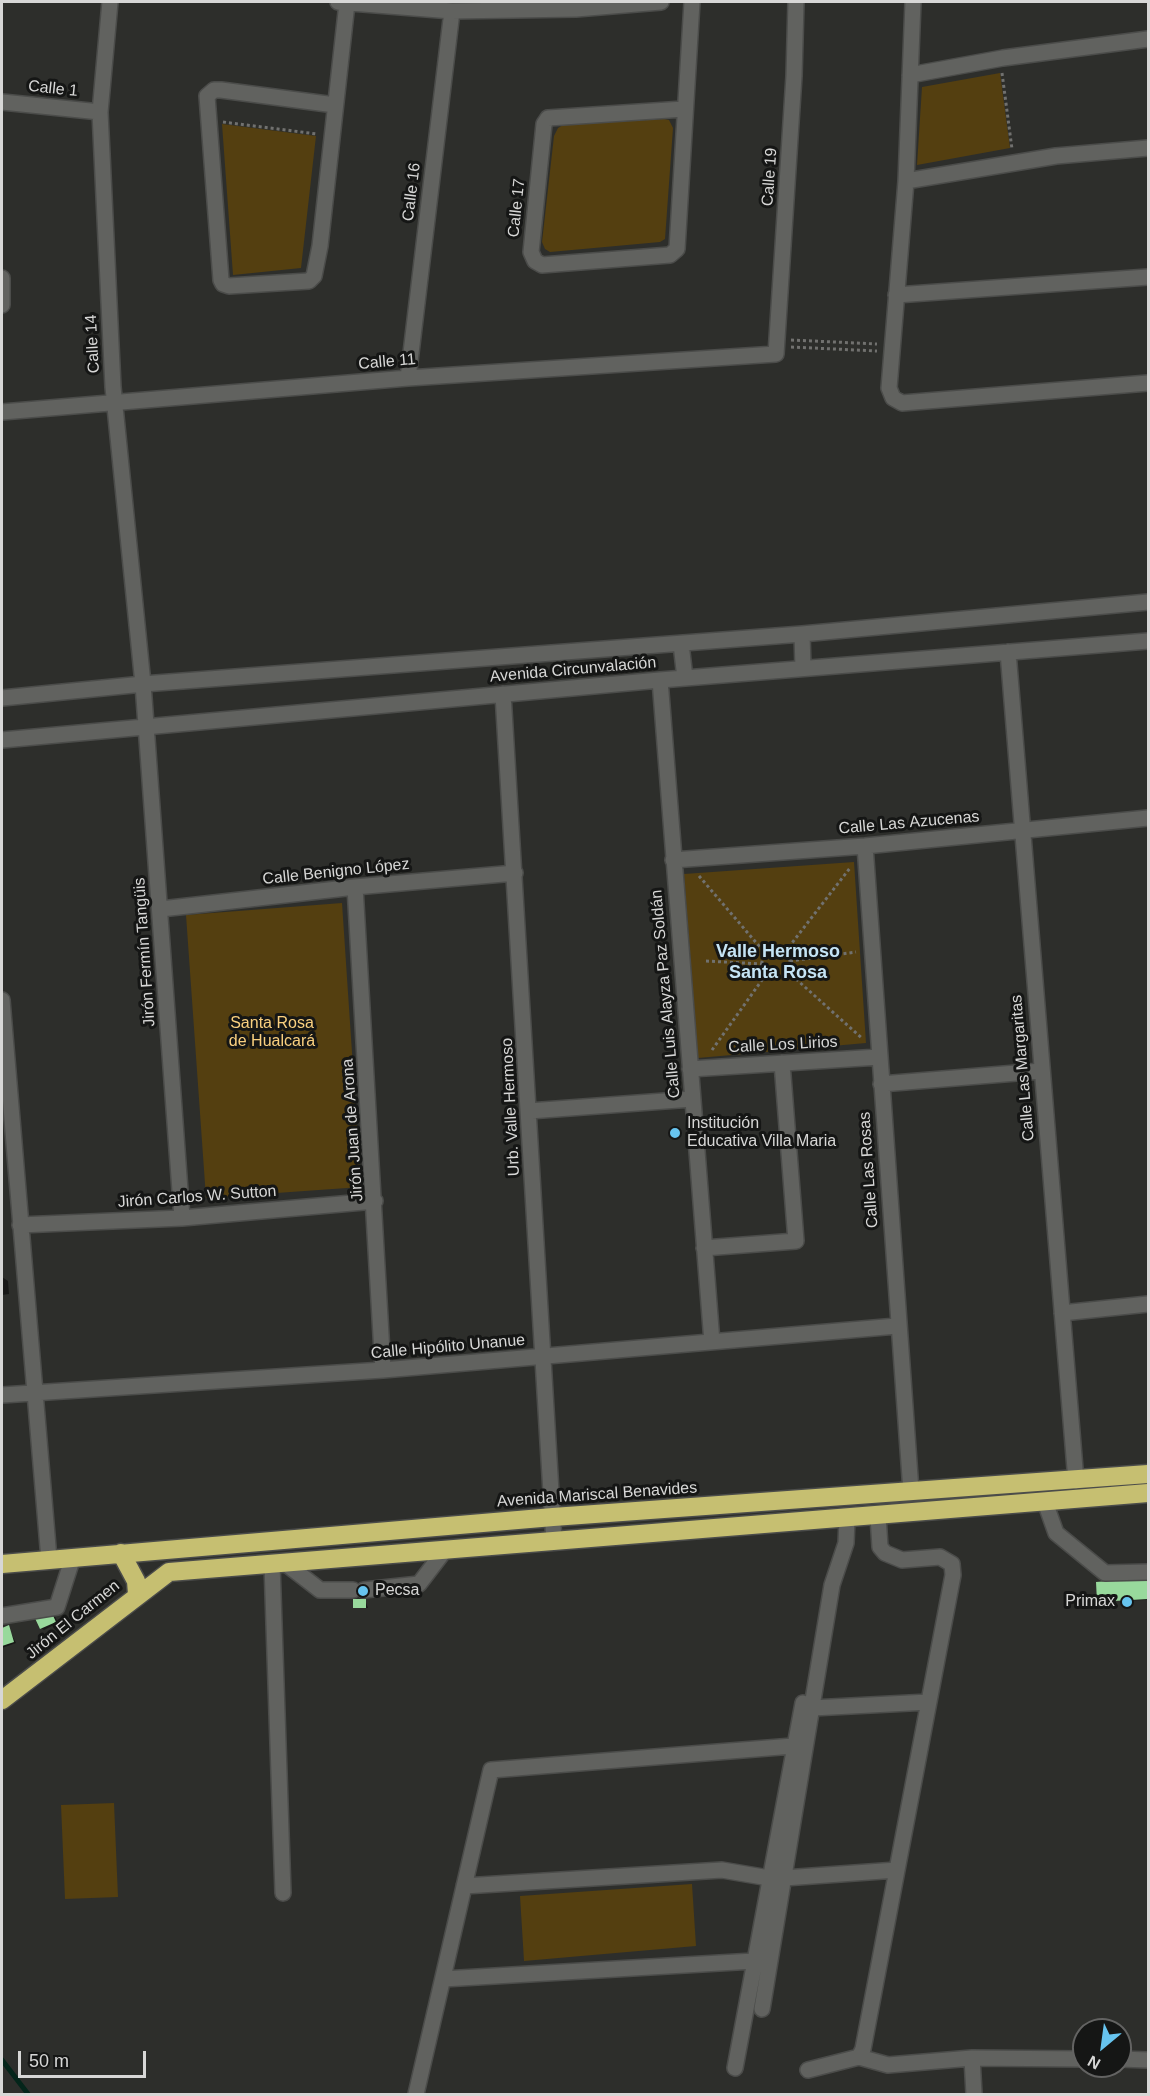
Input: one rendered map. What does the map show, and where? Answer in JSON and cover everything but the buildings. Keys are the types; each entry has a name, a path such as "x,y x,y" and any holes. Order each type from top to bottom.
{"highway":[{"name":"Avenida Mariscal Benavides","path":"2,1564 49,1558 553,1518 1149,1474"},
{"path":"279,1563 1149,1493"},
{"path":"121,1553 136,1581 137,1594"},
{"name":"Jirón El Carmen","path":"2,1700 56,1661 137,1594 169,1572 279,1563"}],"street":[{"name":"Calle 14","path":"110,2 100,112 115,402 143,684"},
{"path":"334,105 214,90 207,96 221,280 229,286 313,280 320,246 334,105 343,2 452,11 576,9 661,2"},
{"name":"Calle 17","path":"684,109 548,118 544,124 531,252 535,261 542,265 670,255 677,249 692,2"},
{"name":"Calle 19","path":"777,346 796,2"},
{"path":"913,2 906,181 889,388 893,398 902,403 1149,383"},
{"name":"Calle 16","path":"408,378 452,11"},
{"path":"910,75 1000,59 1149,39"},
{"name":"Calle 1","path":"2,102 100,112"},
{"path":"906,181 1056,156 1149,148"},
{"path":"896,295 1149,277"},
{"path":"2,278 2,305"},
{"name":"Calle 11","path":"2,412 777,346"},
{"name":"Avenida Circunvalación","path":"2,698 143,684 802,634 1149,602"},
{"path":"802,634 803,668"},
{"name":"Avenida Circunvalación","path":"2,740 146,729 660,680 1149,641"},
{"path":"681,644 685,678"},
{"name":"Calle Las Margaritas","path":"1008,652 1076,1481"},
{"name":"Calle Luis Alayza Paz Soldán","path":"660,680 712,1342"},
{"name":"Jirón Fermín Tangüis","path":"143,684 182,1218"},
{"name":"Urb. Valle Hermoso","path":"502,694 515,873 554,1542"},
{"name":"Calle Las Azucenas","path":"673,860 865,846 1149,818"},
{"name":"Calle Las Rosas","path":"865,846 897,1326 911,1491"},
{"name":"Calle Benigno López","path":"161,909 355,886 515,873"},
{"name":"Jirón Juan de Arona","path":"355,886 383,1370"},
{"path":"2,1000 49,1558"},
{"name":"Calle Los Lirios","path":"690,1069 879,1057"},
{"path":"704,1248 796,1241 782,1063"},
{"path":"881,1084 1041,1071"},
{"path":"529,1111 692,1099"},
{"name":"Jirón Carlos W. Sutton","path":"20,1225 182,1218 375,1201"},
{"path":"1062,1313 1149,1304"},
{"name":"Calle Hipólito Unanue","path":"2,1395 383,1370 897,1326"},
{"path":"1045,1502 1056,1533 1105,1573 1149,1572"},
{"path":"858,2057 863,2049 953,1575 952,1564 940,1557 902,1560 885,1553 880,1547 878,1516"},
{"path":"735,2068 754,1961 777,1878 812,1708 832,1585 846,1543 847,1519"},
{"path":"279,1563 320,1590 358,1590 419,1584 445,1550"},
{"path":"2,1616 57,1607 73,1557"},
{"path":"279,1563 283,1893"},
{"path":"762,2009 793,1746 807,1687 817,1674"},
{"path":"812,1708 929,1702"},
{"path":"416,2094 491,1770 793,1746"},
{"path":"464,1886 722,1870 777,1878 897,1870"},
{"path":"443,1979 754,1961"},
{"path":"808,2070 858,2057 888,2066 972,2058 1072,2059"},
{"path":"972,2058 974,2094"},
{"path":"1132,2060 1149,2060"}],"path":[{"path":"1000,59 1014,163"},
{"path":"209,120 331,136"},
{"path":"777,346 894,349"},
{"path":"777,346 894,349"},
{"path":"785,952 852,865"},
{"path":"699,876 765,954"},
{"path":"775,949 785,952 790,961 787,971 777,976 767,973 762,964 765,954 775,949"},
{"path":"790,961 858,952"},
{"path":"706,961 762,964"},
{"path":"787,971 863,1039"},
{"path":"712,1050 767,973"}],"green space":[{"path":"1000,73 1010,148 917,165 922,87"},
{"path":"669,120 673,128 665,239 660,242 550,252 545,249 542,242 554,136 558,128 563,125"},
{"path":"222,124 316,136 301,268 233,275"},
{"path":"854,862 866,1043 698,1058 684,874"},
{"name":"Santa Rosa de Hualcará","path":"342,903 361,1187 206,1198 186,915"},
{"path":"114,1803 118,1897 65,1899 61,1805"},
{"path":"692,1884 696,1946 524,1961 520,1896"}],"waterway":[{"path":"2,2060 28,2094"}],"place":[{"name":"Institución Educativa Villa Maria","path":"675,1133"},
{"name":"Pecsa","path":"363,1591"},
{"name":"Primax","path":"1127,1602"}],"district":[{"name":"Valle Hermoso Santa Rosa","path":"778,962"}]}
